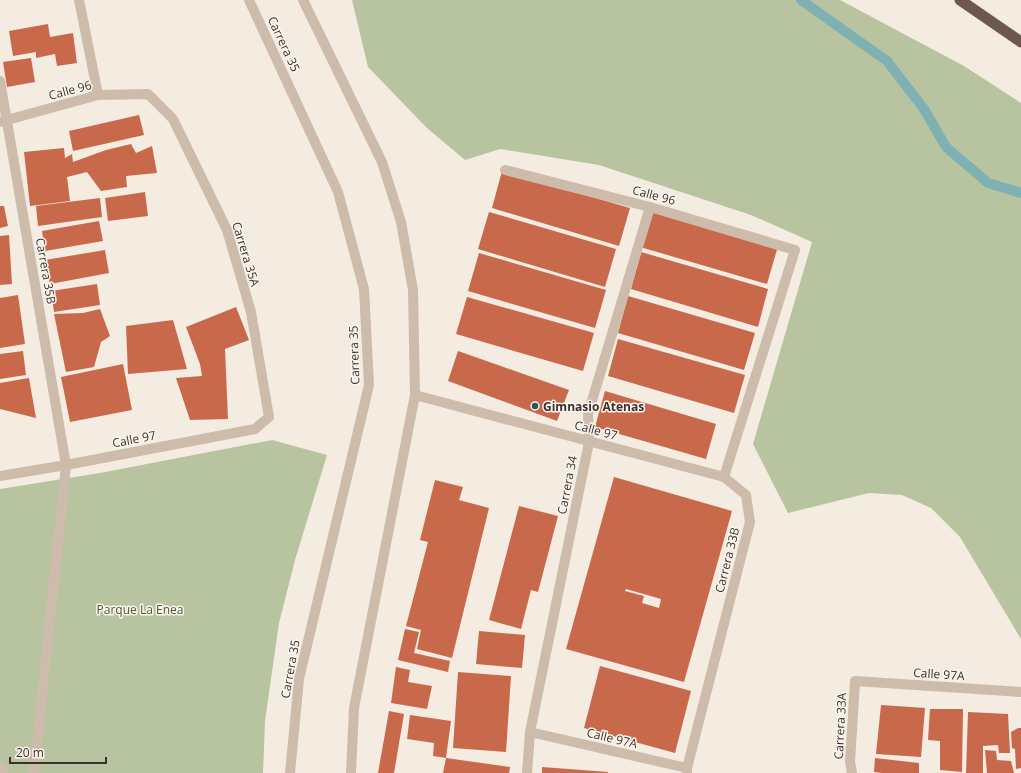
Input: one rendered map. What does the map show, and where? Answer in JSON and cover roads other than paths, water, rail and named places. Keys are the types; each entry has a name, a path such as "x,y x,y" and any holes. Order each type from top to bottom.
{"highway":[{"path":"960,0 1021,42"}],"street":[{"path":"79,0 98,95"},
{"name":"Carrera 35","path":"249,0 338,192 364,289 369,385 300,678 290,773"},
{"path":"303,0 382,162 401,222 413,290 416,395 354,708 351,773"},
{"name":"Carrera 35B","path":"0,81 3,121 66,465 34,773"},
{"name":"Calle 96","path":"3,121 98,95 148,94"},
{"name":"Carrera 35A","path":"148,94 173,119 227,230 250,312 269,417"},
{"name":"Calle 96","path":"505,170 650,207 795,250 724,477"},
{"name":"Carrera 34","path":"527,773 530,732 589,442 588,414 650,207"},
{"name":"Calle 97","path":"416,395 724,477"},
{"name":"Calle 97","path":"0,476 255,429 269,417"},
{"name":"Carrera 33B","path":"687,771 750,522 746,495 724,477"},
{"name":"Calle 97A","path":"855,681 1021,692"},
{"name":"Carrera 33A","path":"852,773 850,762 855,681"},
{"name":"Calle 97A","path":"530,732 687,771"},
{"path":"0,767 4,773"}],"waterway":[{"path":"801,0 887,61 924,109 946,147 988,183 1021,193"}],"place":[{"name":"Gimnasio Atenas","path":"535,406"}],"park label":[{"name":"Parque La Enea","path":"140,609"}]}
